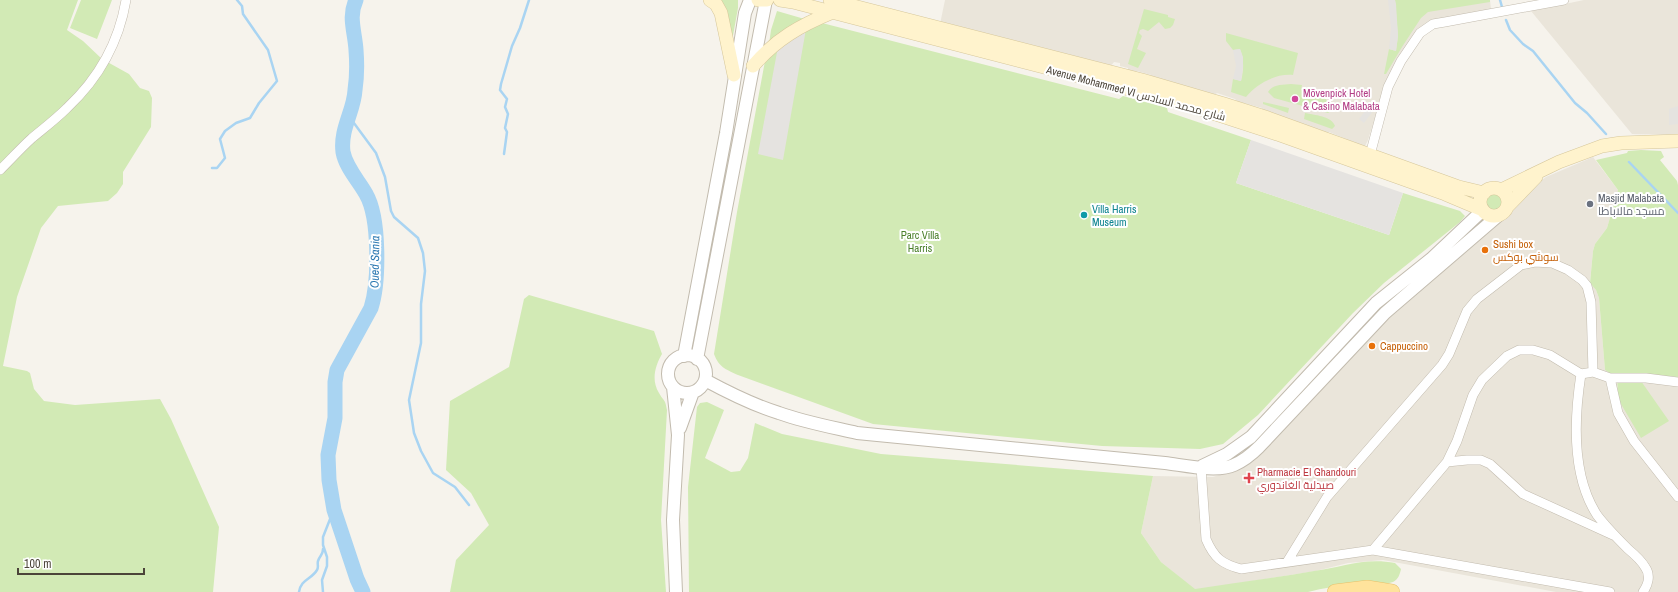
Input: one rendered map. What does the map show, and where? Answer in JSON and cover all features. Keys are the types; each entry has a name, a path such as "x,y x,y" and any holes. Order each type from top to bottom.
{"main road":[{"path":"710,0 716,4 721,13 734,75"},
{"path":"758,0 766,0"},
{"name":"Avenue Mohammed VI شارع محمد السادس","path":"780,0 832,6 1149,82 1268,118 1459,187 1484,193"},
{"path":"753,66 765,52 786,35 832,6"},
{"name":"Avenue Mohammed VI شارع محمد السادس","path":"832,6 1179,102 1277,134 1445,194 1483,210"},
{"path":"1501,190 1559,162 1602,146 1621,143 1678,141"},
{"path":"1504,211 1507,197 1501,190 1492,188 1484,193 1480,201 1483,210 1490,216 1504,211 1541,171"},
{"path":"1335,592 1367,588 1392,592"}],"street":[{"path":"0,170 31,138 85,91 99,72 113,44 126,0"},
{"path":"684,356 726,133 745,13 750,0"},
{"path":"697,359 766,0"},
{"path":"1370,155 1388,87 1401,61 1420,33 1426,28 1433,24 1564,0"},
{"path":"1201,467 1227,454 1251,437 1376,303 1431,259 1483,210"},
{"path":"705,380 741,399 779,414 818,425 857,433 1220,469 1233,466 1256,450 1385,313 1504,211"},
{"path":"1287,562 1327,497 1442,365 1449,354 1467,311 1477,299 1521,265 1535,262 1552,262 1568,270 1582,280 1587,286 1591,302 1593,372"},
{"path":"1373,550 1447,462 1457,441 1473,395 1482,380 1507,356 1519,350 1533,350 1550,355 1581,374 1593,372 1610,378 1646,378 1678,382"},
{"path":"673,387 685,393 694,392 702,386 705,380 705,369 697,359 684,356 676,359 668,370 669,379 673,387 678,435 673,520 676,592"},
{"path":"1581,374 1577,395 1577,434 1578,458 1582,483 1597,514 1615,536 1646,567 1648,583 1643,592"},
{"path":"1610,378 1618,413 1634,441 1678,497"},
{"path":"678,435 694,392"},
{"path":"1447,462 1480,460 1490,464 1523,494 1615,536"},
{"path":"1201,467 1206,540 1210,549 1227,566 1241,569 1373,550 1610,592"}],"shaded area":[{"path":"945,0 1490,0 1491,9 1415,35 1387,79 1368,140 1365,146 1362,147 1329,132 1326,134 1262,110 1262,108 1243,104 1235,99 1217,93 1214,95 1152,78 1151,75 1137,71 1134,74 1128,71 1128,68 1120,66 1120,63 1114,62 1110,67 940,24"},
{"path":"1388,0 1395,0 1396,4 1398,36 1396,51 1389,49 1391,28"},
{"path":"1584,0 1678,0 1678,135 1632,134 1531,11"},
{"path":"806,29 783,160 758,154 778,47"},
{"path":"1240,49 1243,57 1241,81 1233,79 1236,66 1233,50"},
{"path":"1678,106 1678,124 1669,125 1669,109"},
{"path":"1368,107 1373,111 1364,123 1359,119"},
{"path":"1251,140 1403,193 1389,235 1236,183"},
{"path":"1593,157 1618,190 1607,228 1595,244 1590,282 1596,290 1599,298 1605,370 1617,373 1618,399 1641,381 1641,374 1678,377 1678,592 1556,592 1383,560 1348,563 1316,571 1195,590 1161,562 1141,533 1153,476 1213,477 1234,470 1255,460 1377,329 1492,230 1525,193 1546,177"}],"green space":[{"path":"0,0 78,0 67,30 83,41 102,59 129,74 140,88 149,91 152,98 151,127 123,172 123,184 117,193 108,201 58,206 41,228 17,297 3,366 30,373 34,389 44,401 75,405 160,399 171,419 219,527 213,592 0,592"},
{"path":"81,0 112,0 97,39 70,28"},
{"path":"715,0 738,0 732,41"},
{"path":"1395,0 1490,0 1490,2 1428,12 1421,18 1386,74 1384,74 1389,49 1396,51 1398,36"},
{"path":"1144,9 1168,15 1168,17 1175,19 1170,28 1165,29 1159,22 1148,31 1143,29 1140,30 1139,33 1142,36 1137,49 1146,53 1138,68 1128,64"},
{"path":"777,11 808,20 769,44 771,30"},
{"name":"Parc Villa Harris","path":"822,23 1119,99 1123,96 1167,108 1168,112 1251,140 1236,183 1389,235 1403,193 1460,211 1465,216 1460,222 1384,283 1353,313 1258,415 1223,444 1200,449 1102,446 873,424 738,375 723,367 718,362 714,354 737,212 765,61 792,38"},
{"path":"1226,33 1298,53 1293,75 1280,76 1267,80 1250,92 1246,97 1231,92 1233,79 1241,81 1243,61 1240,49 1233,50 1226,41"},
{"path":"1291,84 1302,85 1301,90 1308,92 1309,88 1320,94 1329,103 1331,111 1328,113 1274,98 1268,92 1275,86"},
{"path":"1263,102 1289,108 1288,113 1263,104"},
{"path":"1305,113 1327,118 1335,126 1332,129 1304,119"},
{"path":"1628,151 1661,151 1664,157 1660,160 1677,181 1678,185 1678,377 1642,374 1641,381 1669,421 1641,438 1618,399 1617,374 1610,373 1605,370 1599,298 1596,290 1590,283 1595,244 1607,228 1618,190 1596,160 1627,153"},
{"path":"1494,193 1500,196 1503,202 1500,208 1494,211 1488,208 1485,202 1488,196"},
{"path":"529,295 654,331 662,354 657,363 655,383 665,402 667,410 661,520 666,592 450,592 456,560 489,525 471,493 446,470 450,401 509,367 524,299"},
{"path":"707,402 724,410 705,458 731,472 740,471 748,458 755,423 782,434 881,454 1153,476 1141,533 1161,562 1195,589 1299,574 1354,563 1374,561 1395,563 1401,571 1396,580 1389,583 1355,584 1308,592 689,592 688,487 697,407 700,403"}],"waterway":[{"path":"212,168 217,168 225,158 220,139 225,131 236,123 250,118 259,103 277,81 268,50 243,14 242,6 237,0"},
{"name":"Oued Sania","path":"356,0 352,12 352,19 357,70 354,98 343,136 343,152 347,163 371,205 376,234 377,267 374,297 371,308 337,370 335,382 335,418 328,455 329,480 334,510 357,579 363,592"},
{"path":"504,154 507,132 505,128 508,114 505,107 507,99 500,90 512,46 520,28 529,0"},
{"path":"1500,0 1502,7"},
{"path":"1506,20 1510,30 1523,44 1533,51 1575,103 1587,113 1606,134"},
{"path":"348,115 376,153 385,177 391,211 394,217 418,238 423,253 425,271 421,304 421,343 409,400 414,433 421,451 433,473 455,487 469,505"},
{"path":"1629,162 1678,213"},
{"path":"323,592 322,580 327,566 327,557 323,545 323,537 334,509"},
{"path":"299,592 302,584 317,570 318,561 323,549"}],"place":[{"name":"Mövenpick Hotel & Casino Malabata","path":"1295,99"},
{"name":"Masjid Malabata مسجد مالاباطا","path":"1590,204"},
{"name":"Villa Harris Museum","path":"1084,215"},
{"name":"Sushi box سوشي بوكس","path":"1485,250"},
{"name":"Cappuccino","path":"1372,346"},
{"name":"Pharmacie El Ghandouri صيدلية الغاندوري","path":"1249,478"}]}
